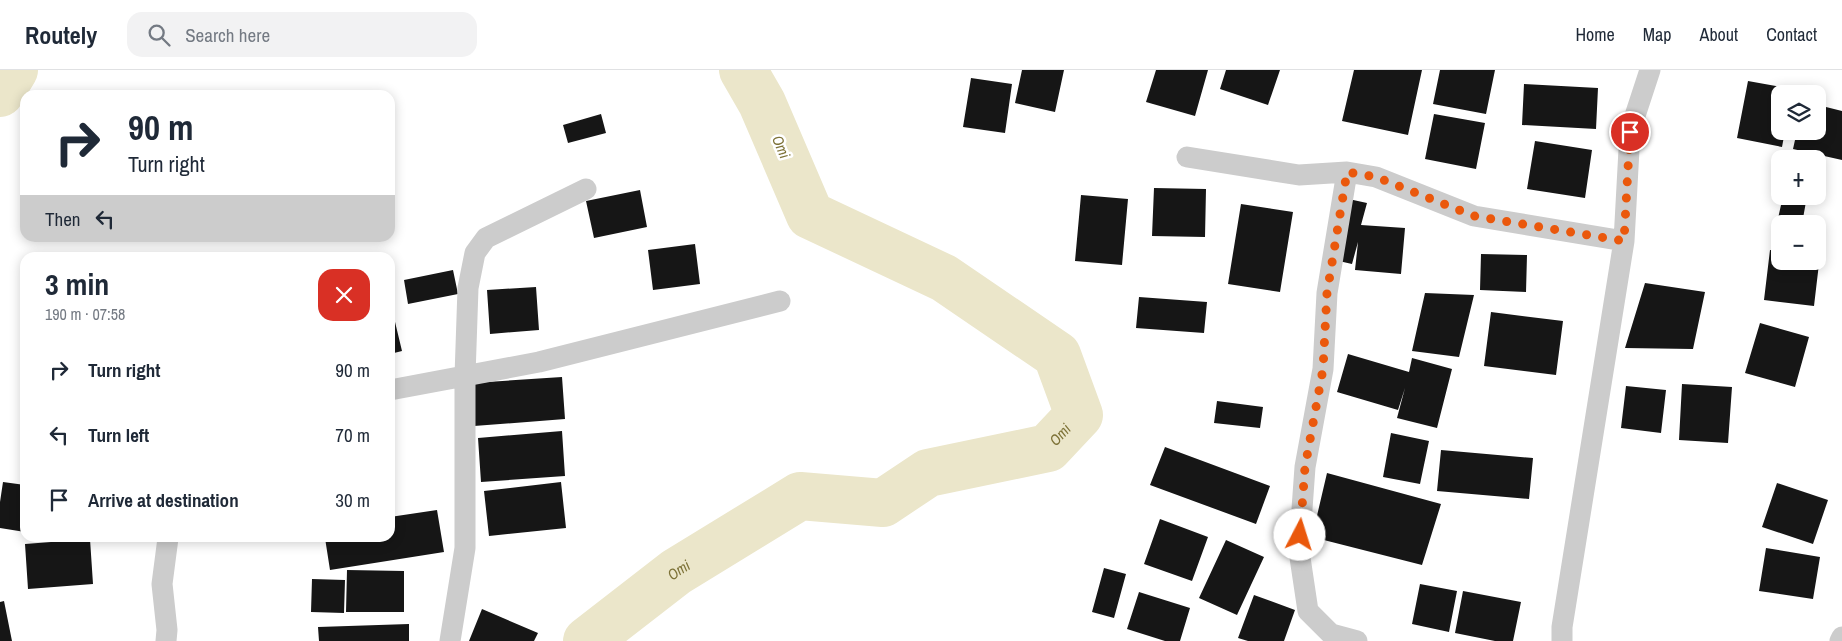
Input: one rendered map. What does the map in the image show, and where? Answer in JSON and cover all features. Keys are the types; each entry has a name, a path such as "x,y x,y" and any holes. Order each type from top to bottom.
{"street":[{"path":"1562,641 1562,628 1624,241 1630,132 1650,70"},
{"path":"1187,158 1299,175 1347,172 1376,177 1474,216 1624,241"},
{"path":"1347,172 1327,293 1323,369 1305,467 1299,551 1308,611 1331,634 1357,641"},
{"path":"450,641 464,548 465,376 468,288 475,253 486,238 586,189"},
{"path":"395,389 539,362 780,300"},
{"path":"166,641 167,630 162,584 167,542"},
{"path":"1840,641 1842,637"}],"building":[{"path":"1022,70 1064,70 1055,112 1015,103"},
{"path":"1156,70 1208,70 1195,116 1146,102"},
{"path":"1226,70 1280,70 1268,105 1220,89"},
{"path":"1354,70 1422,70 1408,135 1342,121"},
{"path":"1440,70 1495,70 1486,114 1433,104"},
{"path":"971,78 1012,84 1005,133 963,127"},
{"path":"1748,81 1771,85 1771,140 1783,140 1782,147 1737,138"},
{"path":"1524,84 1598,88 1596,129 1522,125"},
{"path":"1826,107 1842,111 1842,160 1826,156 1826,150 1793,149 1795,140 1826,140"},
{"path":"601,114 606,133 568,143 563,125"},
{"path":"1434,114 1485,123 1476,169 1425,159"},
{"path":"1535,141 1592,150 1585,198 1527,189"},
{"path":"1154,188 1206,189 1205,237 1152,236"},
{"path":"640,190 647,227 594,238 586,201"},
{"path":"1081,195 1128,199 1122,265 1075,261"},
{"path":"1344,198 1367,203 1361,225 1405,228 1401,274 1355,270 1358,242 1352,264 1330,259"},
{"path":"1241,204 1293,212 1280,292 1228,284"},
{"path":"1781,205 1805,205 1804,215 1779,215"},
{"path":"695,244 700,284 653,290 648,250"},
{"path":"1770,250 1771,270 1818,270 1814,306 1764,300"},
{"path":"1481,254 1527,255 1526,292 1480,290"},
{"path":"453,270 458,294 408,304 404,280"},
{"path":"1645,283 1705,292 1693,349 1625,348"},
{"path":"536,287 539,330 490,334 487,290"},
{"path":"1425,293 1474,295 1459,357 1412,351"},
{"path":"1139,297 1207,302 1204,333 1136,328"},
{"path":"1491,312 1563,321 1556,375 1484,366"},
{"path":"395,322 402,351 395,353"},
{"path":"1760,323 1809,337 1795,387 1745,373"},
{"path":"1348,354 1409,372 1412,358 1452,369 1437,428 1397,418 1405,388 1398,410 1337,392"},
{"path":"562,377 565,419 474,426 472,383"},
{"path":"1682,384 1732,387 1728,443 1679,440"},
{"path":"1626,386 1666,390 1661,433 1621,428"},
{"path":"1217,401 1263,407 1260,428 1214,423"},
{"path":"562,431 565,476 481,482 478,438"},
{"path":"1391,433 1429,441 1420,484 1383,477"},
{"path":"1165,447 1270,486 1256,524 1150,485"},
{"path":"1441,450 1533,458 1529,499 1437,491"},
{"path":"1327,473 1441,504 1422,565 1312,537"},
{"path":"3,482 20,484 20,531 0,528 0,502"},
{"path":"561,482 566,528 489,536 484,491"},
{"path":"1777,483 1828,500 1813,544 1762,527"},
{"path":"437,510 444,552 330,570 326,542 395,542 395,516"},
{"path":"1160,519 1208,537 1192,581 1144,564"},
{"path":"1226,540 1264,557 1237,615 1199,598"},
{"path":"90,542 93,584 28,589 25,544"},
{"path":"1766,548 1820,557 1813,599 1759,591"},
{"path":"1104,568 1126,574 1114,618 1092,612"},
{"path":"347,570 404,571 404,612 346,612"},
{"path":"312,579 345,580 344,613 311,612"},
{"path":"1420,584 1457,591 1449,632 1412,624"},
{"path":"1463,591 1521,602 1513,641 1495,641 1455,633"},
{"path":"1139,592 1190,608 1180,641 1165,641 1127,629"},
{"path":"1254,595 1295,610 1284,641 1248,641 1238,638"},
{"path":"4,601 12,641 0,641 0,602"},
{"path":"482,609 538,633 534,641 469,641"},
{"path":"409,624 409,641 319,641 318,627"}],"waterway":[{"name":"Omi","path":"0,93 14,70"},
{"name":"Omi","path":"587,641 676,572 800,496 883,503 928,473 1048,448 1079,415 1057,355 944,278 810,215 762,103 743,70"}],"route":[{"path":"1300,535 1305,467 1323,369 1327,293 1347,172 1376,177 1474,216 1624,241 1630,132"}]}
